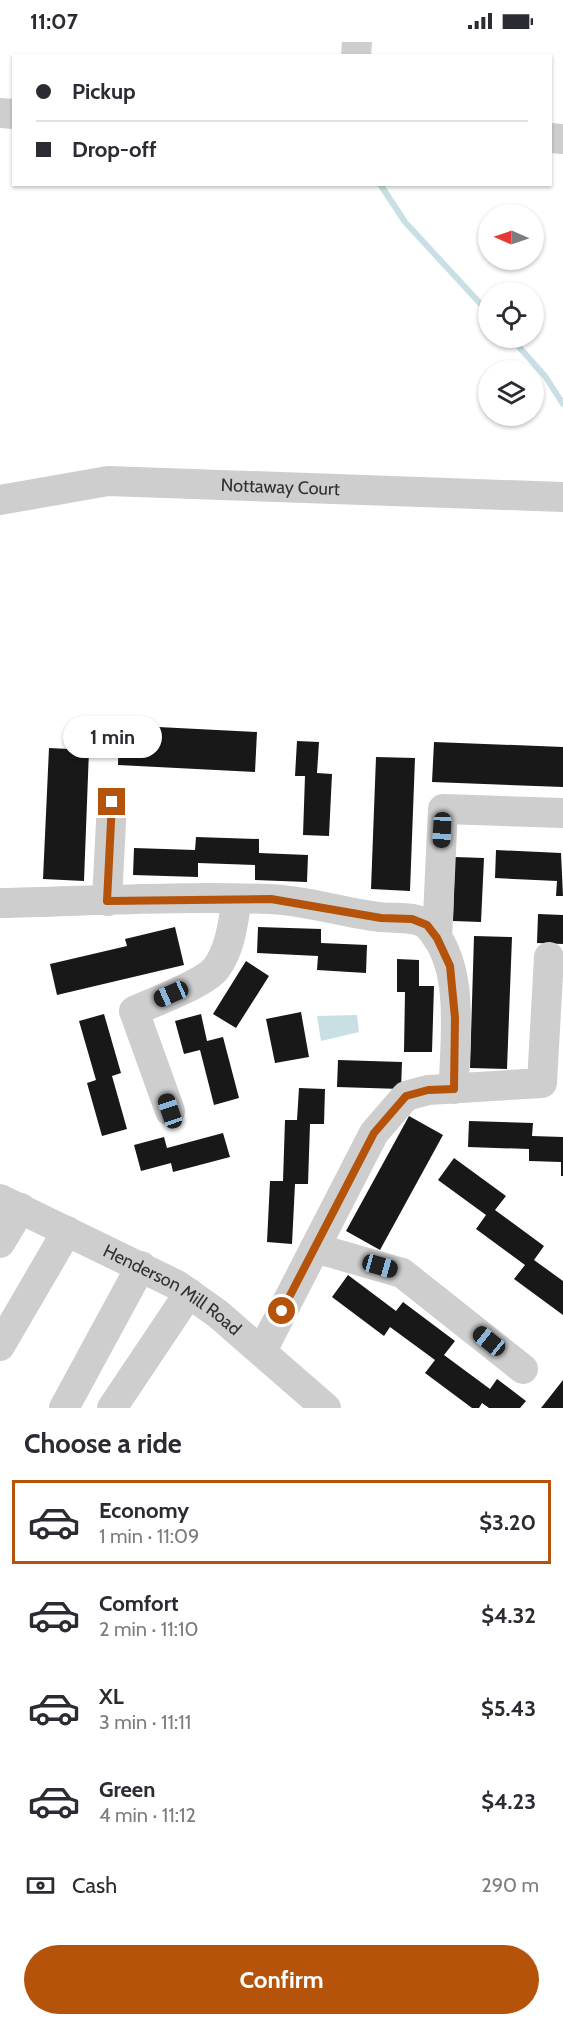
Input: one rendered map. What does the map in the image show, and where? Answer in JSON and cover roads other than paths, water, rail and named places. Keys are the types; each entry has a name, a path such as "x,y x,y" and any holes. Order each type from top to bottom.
{"street":[{"name":"Nottaway Court","path":"0,500 108,481 563,497"},
{"path":"107,901 112,802"},
{"path":"437,938 443,809 563,813"},
{"path":"170,1111 134,1011 190,986 217,969 230,940 237,899"},
{"path":"0,903 271,899 381,918 412,919 427,925 437,938 450,966 454,989 454,1089"},
{"path":"262,1350 374,1133 406,1096 428,1090 542,1083 549,957"},
{"path":"0,1243 10,1204"},
{"name":"Henderson Mill Road","path":"10,1204 141,1266 189,1293 262,1350 326,1408"},
{"path":"0,1347 67,1231"},
{"path":"315,1248 402,1272 523,1369"},
{"path":"64,1408 141,1266"},
{"path":"112,1408 189,1293"}],"water":[{"path":"357,1015 359,1032 321,1041 317,1016"}],"waterway":[{"path":"381,186 405,222 478,301"},
{"path":"520,348 545,376 563,404"}]}
